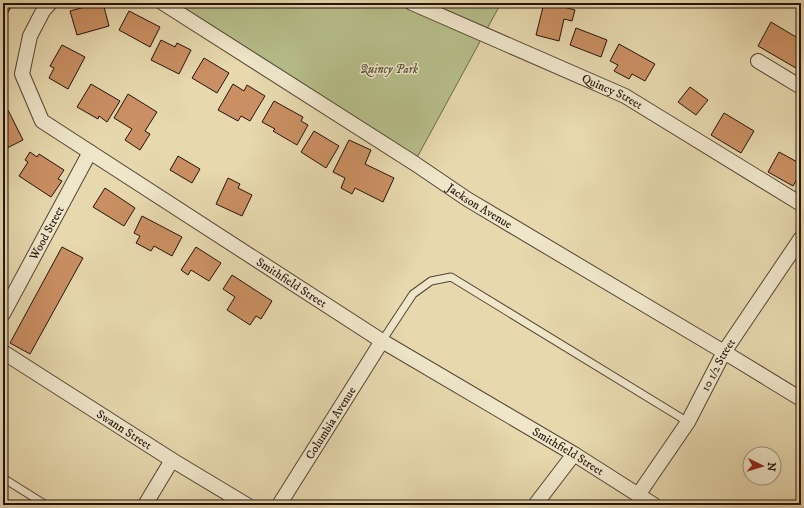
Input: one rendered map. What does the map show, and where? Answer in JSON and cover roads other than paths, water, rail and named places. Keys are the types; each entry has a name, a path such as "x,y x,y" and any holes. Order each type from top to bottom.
{"street":[{"name":"Smithfield Street","path":"50,3 43,11 30,36 22,74 42,120 382,341 574,454 654,505"},
{"name":"Jackson Avenue","path":"163,3 414,162 467,198 801,399"},
{"name":"Quincy Street","path":"412,3 625,96 801,204"},
{"path":"758,61 801,88"},
{"name":"Wood Street","path":"3,314 90,152"},
{"name":"10 1/2 Street","path":"638,495 688,422 724,352 801,238"},
{"name":"Columbia Avenue","path":"279,505 382,341"},
{"name":"Swann Street","path":"3,352 172,460 247,505"},
{"path":"535,505 574,454"},
{"path":"145,505 172,460"}],"lane":[{"path":"382,341 414,294 431,281 451,277 688,422"},
{"path":"3,478 46,505"}],"park label":[{"name":"Quincy Park","path":"389,69"}]}
